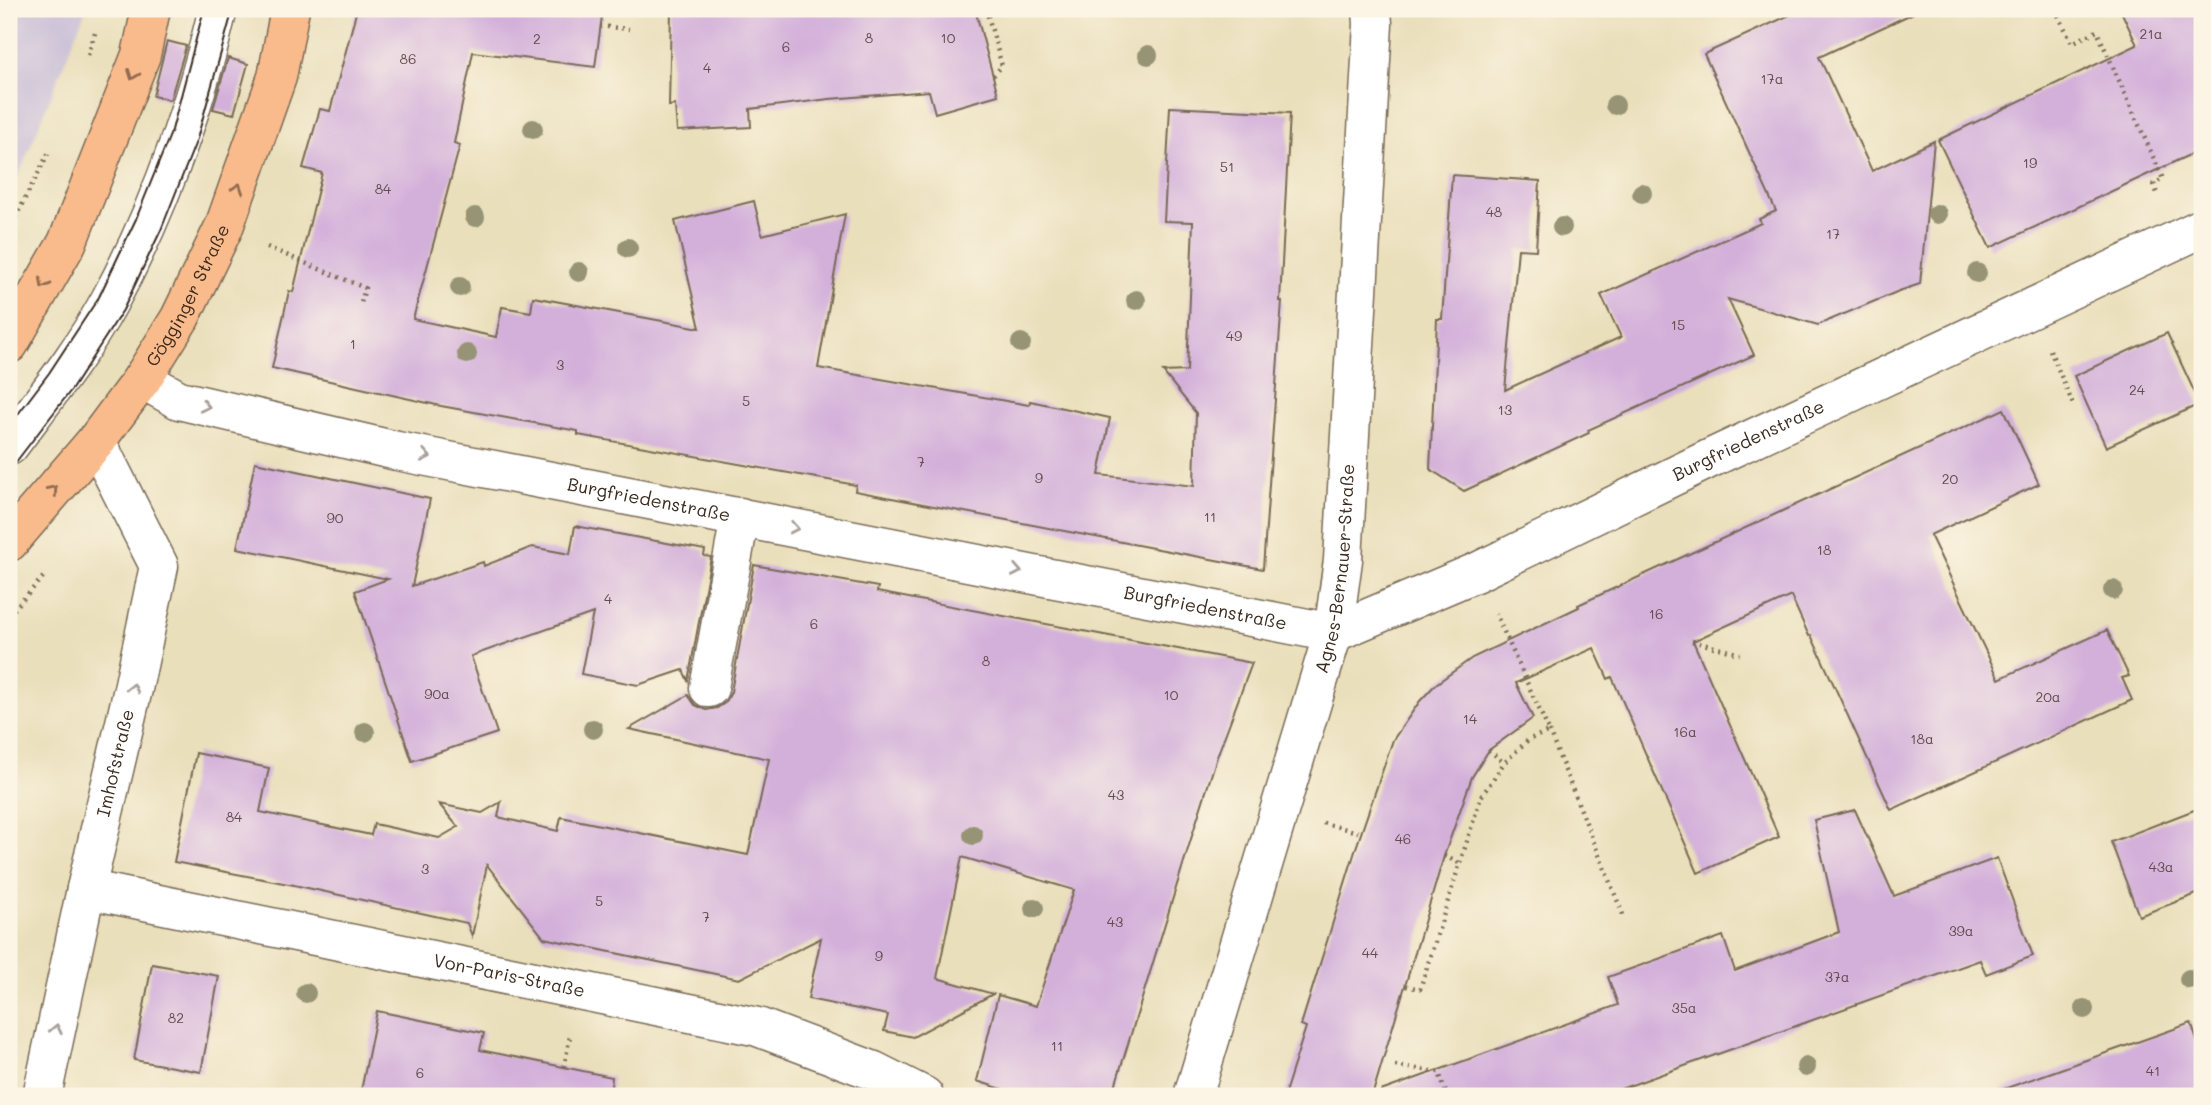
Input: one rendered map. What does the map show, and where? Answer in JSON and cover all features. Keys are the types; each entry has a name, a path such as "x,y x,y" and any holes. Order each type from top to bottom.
{"main road":[{"path":"13,329 67,243 141,55 151,9"},
{"name":"Gögginger Straße","path":"9,542 96,440 142,379 180,318 224,227 276,77 290,9"}],"street":[{"path":"9,446 59,380 108,304 128,265 183,133 205,65 218,9"},
{"name":"Agnes-Bernauer-Straße","path":"1193,1096 1333,633 1343,560 1372,16"},
{"name":"Burgfriedenstraße","path":"142,379 179,400 397,451 1333,633 1477,572 1709,458 2189,234"},
{"name":"Imhofstraße","path":"42,1096 159,566 96,440"},
{"path":"709,688 740,517"},
{"name":"Von-Paris-Straße","path":"86,889 758,1027 874,1071 924,1096"}],"path":[{"path":"986,9 1002,66 993,76"},
{"path":"2055,9 2072,43 2097,31 2164,179 2154,184 2189,234"},
{"path":"86,61 98,22"},
{"path":"600,26 629,29"},
{"path":"9,230 56,138"},
{"path":"224,227 365,288 360,307"},
{"path":"2048,346 2074,407"},
{"path":"1477,572 1549,731 1624,917"},
{"path":"1692,641 1740,654"},
{"path":"1406,986 1420,989 1481,797 1504,764 1528,740 1549,731"},
{"path":"1489,750 1504,764"},
{"path":"1322,823 1358,832"},
{"path":"1444,856 1459,863"},
{"path":"564,1067 571,1029"},
{"path":"1395,1066 1439,1072 1447,1096"}],"shaded area":[{"path":"9,9 86,9 9,200"}],"building":[{"path":"357,9 603,9 595,67 473,52 454,143 460,145 413,319 496,337 502,307 531,312 533,297 700,328 675,221 754,201 762,235 845,214 818,368 1029,405 1030,401 1110,418 1099,475 1194,486 1196,413 1163,372 1187,371 1193,222 1164,221 1170,107 1290,113 1282,301 1263,569 855,491 856,485 578,435 578,431 441,406 272,368 289,291 293,292 322,173 303,168 320,109 330,111"},
{"path":"671,9 975,9 998,95 935,113 929,91 829,99 750,109 751,127 677,131 675,105 669,106"},
{"path":"1803,9 1922,9 1819,57 1872,171 1934,141 1920,284 1818,325 1728,299 1754,355 1588,430 1589,433 1464,491 1430,469 1437,319 1442,319 1452,175 1540,181 1536,250 1518,249 1505,390 1621,337 1601,295 1761,223 1759,219 1776,211 1704,54"},
{"path":"2120,9 2202,9 2202,149 1990,248 1938,140 2137,45"},
{"path":"167,41 186,46 170,100 153,96"},
{"path":"228,58 248,64 234,114 213,109"},
{"path":"2167,333 2200,404 2106,447 2074,376"},
{"path":"2004,409 2039,484 1930,535 1999,679 2107,630 2129,676 2122,678 2132,700 1891,810 1791,596 1693,641 1779,837 1698,873 1612,677 1608,679 1594,648 1516,683 1533,718 1489,750 1472,777 1444,856 1372,1096 1284,1096 1306,1027 1301,1025 1393,740 1420,701 1436,684 1472,658 1579,607 1578,605"},
{"path":"255,462 430,499 412,586 483,562 484,566 532,547 570,554 575,526 705,550 704,556 711,557 688,681 683,670 638,685 581,674 593,613 471,656 497,733 412,761 355,591 388,579 237,548"},
{"path":"754,565 878,587 877,592 1252,663 1218,754 1112,1096 1024,1096 977,1081 998,995 1036,1006 1074,890 962,857 937,978 993,994 913,1037 884,1031 888,1015 808,999 821,938 739,979 544,938 487,865 472,936 467,923 174,862 196,753 269,768 260,812 371,835 374,824 439,838 458,827 439,804 482,813 501,802 498,817 558,831 561,817 748,855 769,759 629,729 688,695 695,705 706,710 717,708 726,702 731,692"},
{"path":"2202,807 2202,892 2139,916 2111,842"},
{"path":"1855,810 1894,896 1997,858 2033,956 1986,974 1980,960 1601,1096 1382,1096 1381,1091 1618,1005 1608,977 1723,936 1735,971 1839,932 1814,820"},
{"path":"152,964 219,976 201,1072 134,1060"},
{"path":"377,1011 484,1033 480,1050 612,1077 610,1096 360,1096"},
{"path":"2191,1023 2202,1055 2202,1086 2173,1096 2002,1096 2001,1090"}],"tram line":[{"path":"9,426 49,373 99,297 136,219 172,130 204,9"},
{"path":"9,471 72,389 123,310 161,230 197,139 233,9"}]}
